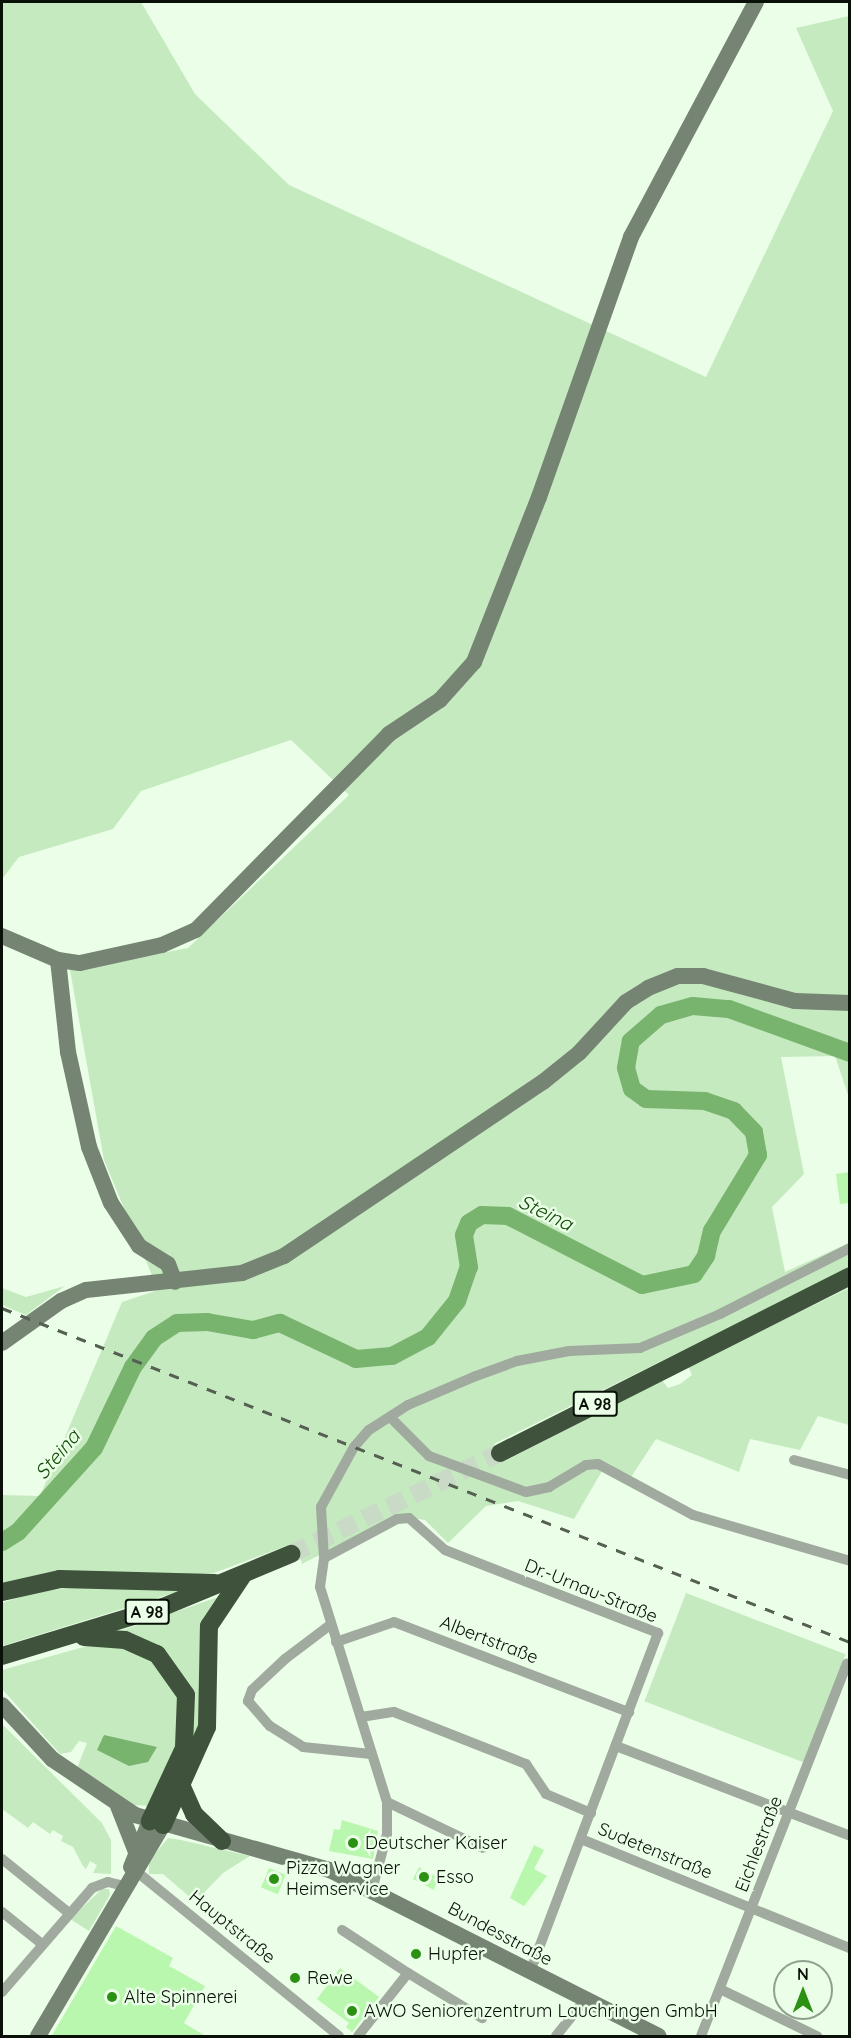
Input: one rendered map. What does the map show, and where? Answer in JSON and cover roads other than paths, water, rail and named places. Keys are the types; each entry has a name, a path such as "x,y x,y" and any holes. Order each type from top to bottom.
{"highway":[{"name":"A 98","path":"500,1453 849,1276"},
{"name":"A 98","path":"6,1654 70,1637 223,1583 291,1554"},
{"path":"157,1823 182,1787 207,1728 205,1649 209,1626 244,1574"},
{"path":"2,1592 60,1579 223,1583"},
{"path":"70,1637 142,1645 158,1653 179,1680 186,1695 187,1731 157,1823"},
{"path":"182,1787 194,1814 222,1841"}],"main road":[{"path":"2,936 58,960 80,963 162,945 196,930 389,734 440,700 474,662 539,497 630,237 652,204 756,2"},
{"path":"58,960 68,1052 89,1148 117,1212 140,1246 168,1264 174,1282"},
{"path":"2,1343 61,1301 86,1290 242,1273 284,1256 543,1082 579,1053 626,1002 648,988 678,976 703,976 795,1001 849,1003"},
{"name":"Bundesstraße","path":"2,1705 52,1759 118,1806 157,1823 305,1862 372,1890 584,2001 658,2037"},
{"path":"118,1806 134,1863"},
{"path":"38,2037 124,1887 134,1863 157,1823"}],"street":[{"path":"372,1890 387,1834 387,1802 320,1587 324,1558 319,1526 327,1490 354,1447 369,1430 408,1405 517,1361 569,1351 640,1348 679,1333 849,1248"},
{"path":"391,1418 429,1456 526,1492 549,1487 586,1465 598,1464 693,1515 849,1561"},
{"path":"794,1460 849,1475"},
{"name":"Dr.-Urnau-Straße","path":"324,1558 397,1519 409,1518 445,1550 658,1633 530,1972"},
{"name":"Albertstraße","path":"336,1642 394,1622 629,1712"},
{"path":"330,1625 285,1659 252,1689 248,1701 270,1726 303,1747 371,1754"},
{"name":"Eichlestraße","path":"701,2037 847,1664"},
{"name":"Sudetenstraße","path":"361,1717 394,1712 526,1764 546,1794 591,1813"},
{"path":"616,1746 849,1836"},
{"path":"387,1802 483,1848"},
{"name":"Sudetenstraße","path":"581,1839 849,1948"},
{"path":"2,1859 69,1913"},
{"name":"Hauptstraße","path":"134,1863 339,2037"},
{"path":"2,1992 69,1913 99,1884 124,1887"},
{"path":"2,1912 42,1944"},
{"path":"342,1930 482,2018"},
{"path":"358,2037 408,1973"},
{"path":"720,1989 817,2037"},
{"path":"556,2037 584,2001"}],"waterway":[{"name":"Steina","path":"2,1542 18,1532 94,1448 133,1367 154,1338 177,1323 207,1322 253,1330 280,1323 356,1359 392,1356 428,1337 457,1301 469,1267 464,1235 469,1223 482,1215 508,1216 642,1285 694,1274 706,1256 712,1231 758,1155 754,1132 734,1111 705,1101 646,1099 632,1089 626,1068 631,1041 661,1015 693,1006 729,1009 850,1053"}],"tunnel":[{"path":"291,1554 500,1453"}],"railway":[{"path":"2,1308 850,1642"}],"place":[{"name":"Deutscher Kaiser","path":"353,1843"},
{"name":"Esso","path":"424,1877"},
{"name":"Pizza Wagner Heimservice","path":"274,1879"},
{"name":"Hupfer","path":"416,1954"},
{"name":"Rewe","path":"295,1978"},
{"name":"Alte Spinnerei","path":"112,1997"},
{"name":"AWO Seniorenzentrum Lauchringen GmbH","path":"352,2011"}]}
